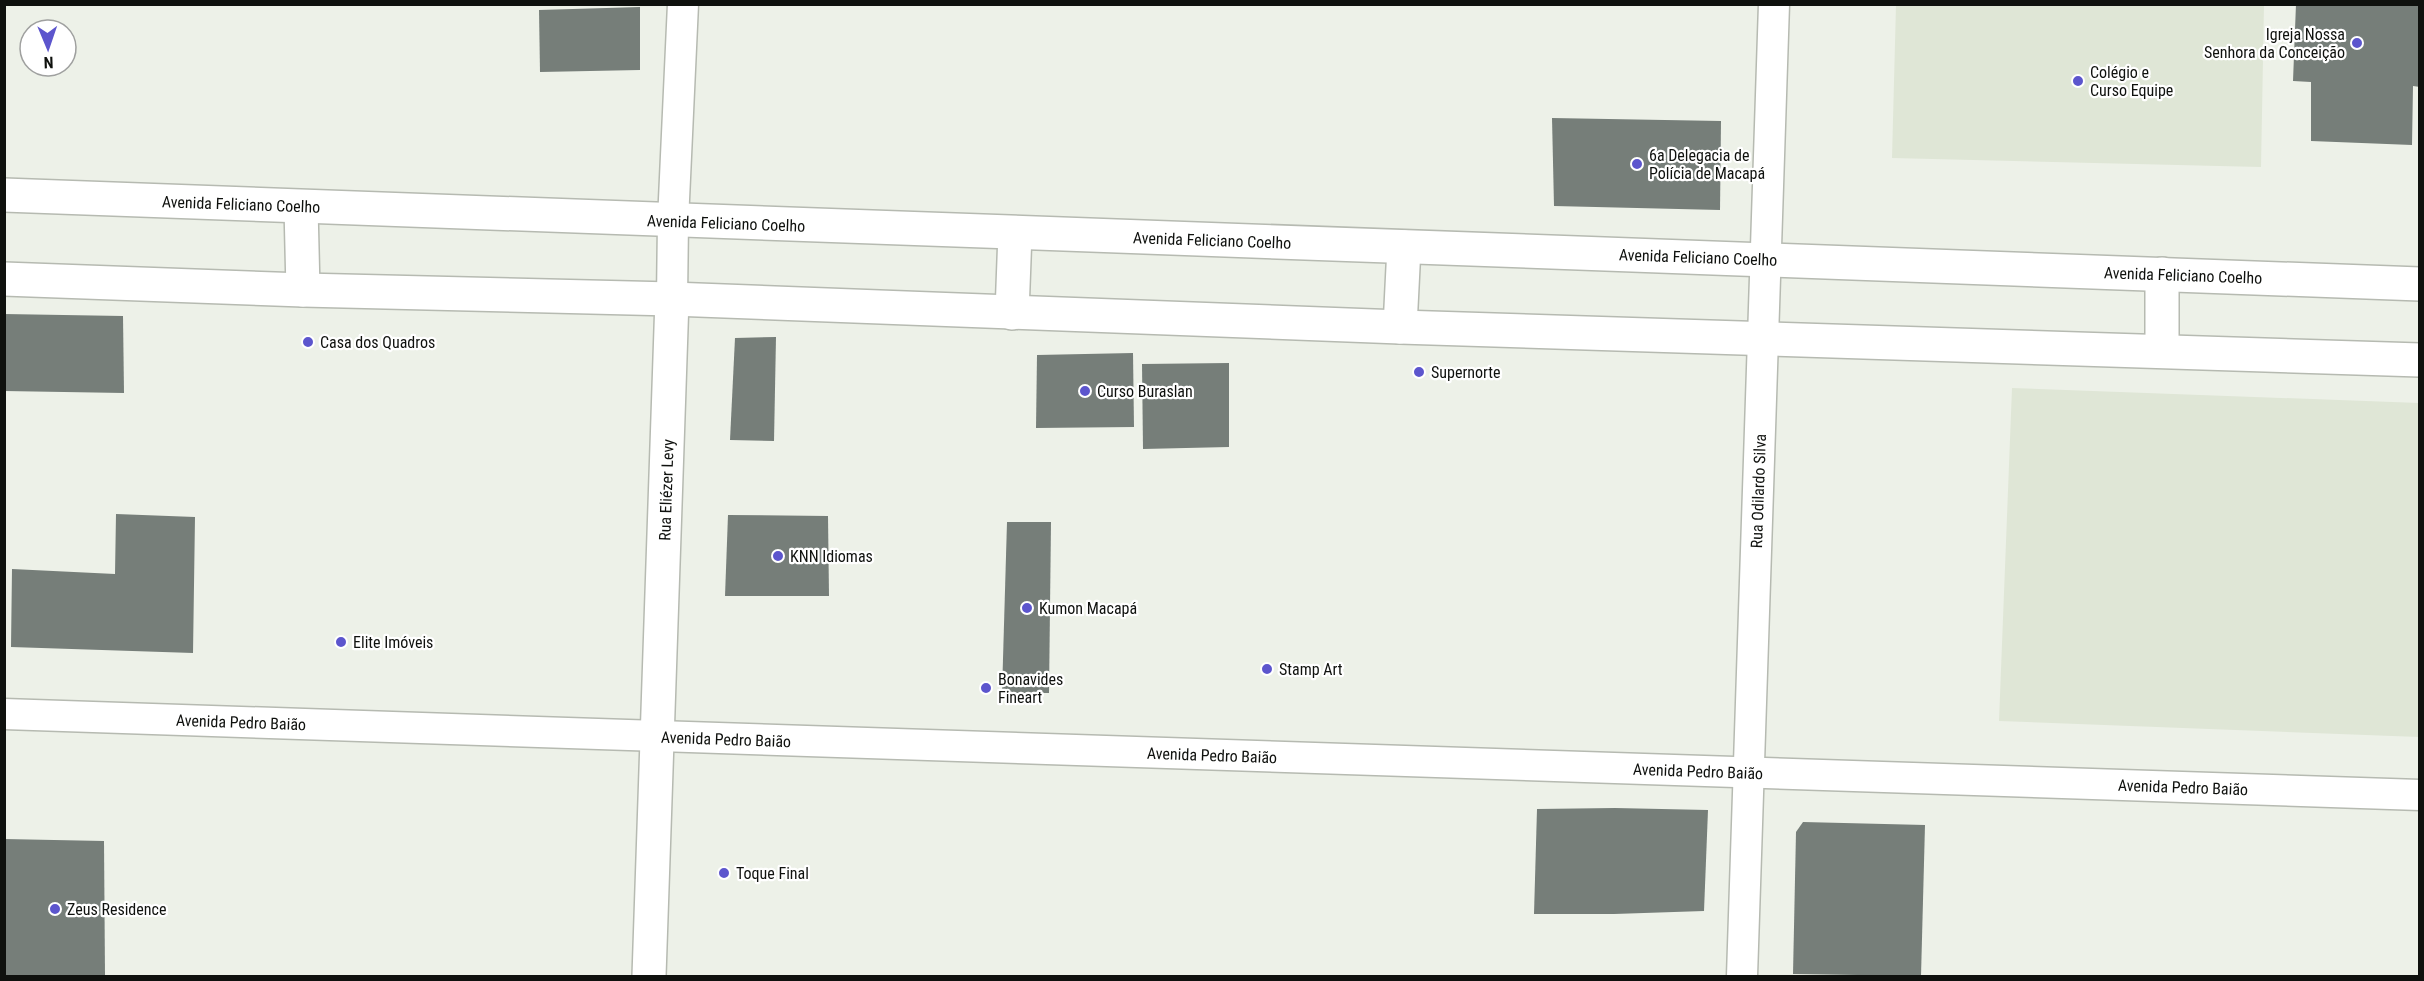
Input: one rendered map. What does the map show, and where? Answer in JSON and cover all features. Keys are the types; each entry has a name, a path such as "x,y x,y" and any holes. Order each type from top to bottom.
{"street":[{"name":"Rua Eliézer Levy","path":"649,976 673,221 683,4"},
{"name":"Rua Odilardo Silva","path":"1742,976 1774,4"},
{"name":"Avenida Feliciano Coelho","path":"4,195 2420,284"},
{"path":"301,207 303,290"},
{"path":"1012,313 1015,233"},
{"path":"1400,327 1404,247"},
{"path":"2162,274 2162,351"},
{"path":"4,279 303,290 672,298 1400,327 2420,360"},
{"name":"Avenida Pedro Baião","path":"4,714 2420,795"}],"shaded area":[{"name":"Colégio e Curso Equipe","path":"1896,5 2264,5 2261,167 1892,158"},
{"path":"2012,388 2419,403 2419,737 1999,721"}],"building":[{"name":"Igreja Nossa Senhora da Conceição","path":"2296,4 2420,4 2420,87 2413,86 2412,145 2311,141 2311,82 2293,81"},
{"path":"640,7 640,70 540,72 539,10"},
{"name":"6a Delegacia de Polícia de Macapá","path":"1552,118 1721,121 1720,210 1554,206"},
{"path":"4,314 123,316 124,393 4,391"},
{"path":"776,337 774,441 730,440 735,338"},
{"name":"Curso Buraslan","path":"1133,353 1134,427 1036,428 1037,355"},
{"path":"1229,363 1229,447 1143,449 1142,364"},
{"path":"116,514 195,517 193,653 11,647 12,569 115,574"},
{"name":"KNN Idiomas","path":"728,515 828,516 829,596 725,596"},
{"name":"Kumon Macapá","path":"1007,522 1051,522 1049,693 1002,693"},
{"path":"1537,809 1708,810 1704,911 1534,914"},
{"path":"1803,822 1925,825 1921,976 1793,974 1796,832"},
{"name":"Zeus Residence","path":"4,839 104,841 105,976 4,976"}],"place":[{"name":"Igreja Nossa Senhora da Conceição","path":"2357,43"},
{"name":"Colégio e Curso Equipe","path":"2078,81"},
{"name":"6a Delegacia de Polícia de Macapá","path":"1637,164"},
{"name":"Casa dos Quadros","path":"308,342"},
{"name":"Supernorte","path":"1419,372"},
{"name":"Curso Buraslan","path":"1085,391"},
{"name":"KNN Idiomas","path":"778,556"},
{"name":"Kumon Macapá","path":"1027,608"},
{"name":"Elite Imóveis","path":"341,642"},
{"name":"Stamp Art","path":"1267,669"},
{"name":"Bonavides Fineart","path":"986,688"},
{"name":"Toque Final","path":"724,873"},
{"name":"Zeus Residence","path":"55,909"}]}
